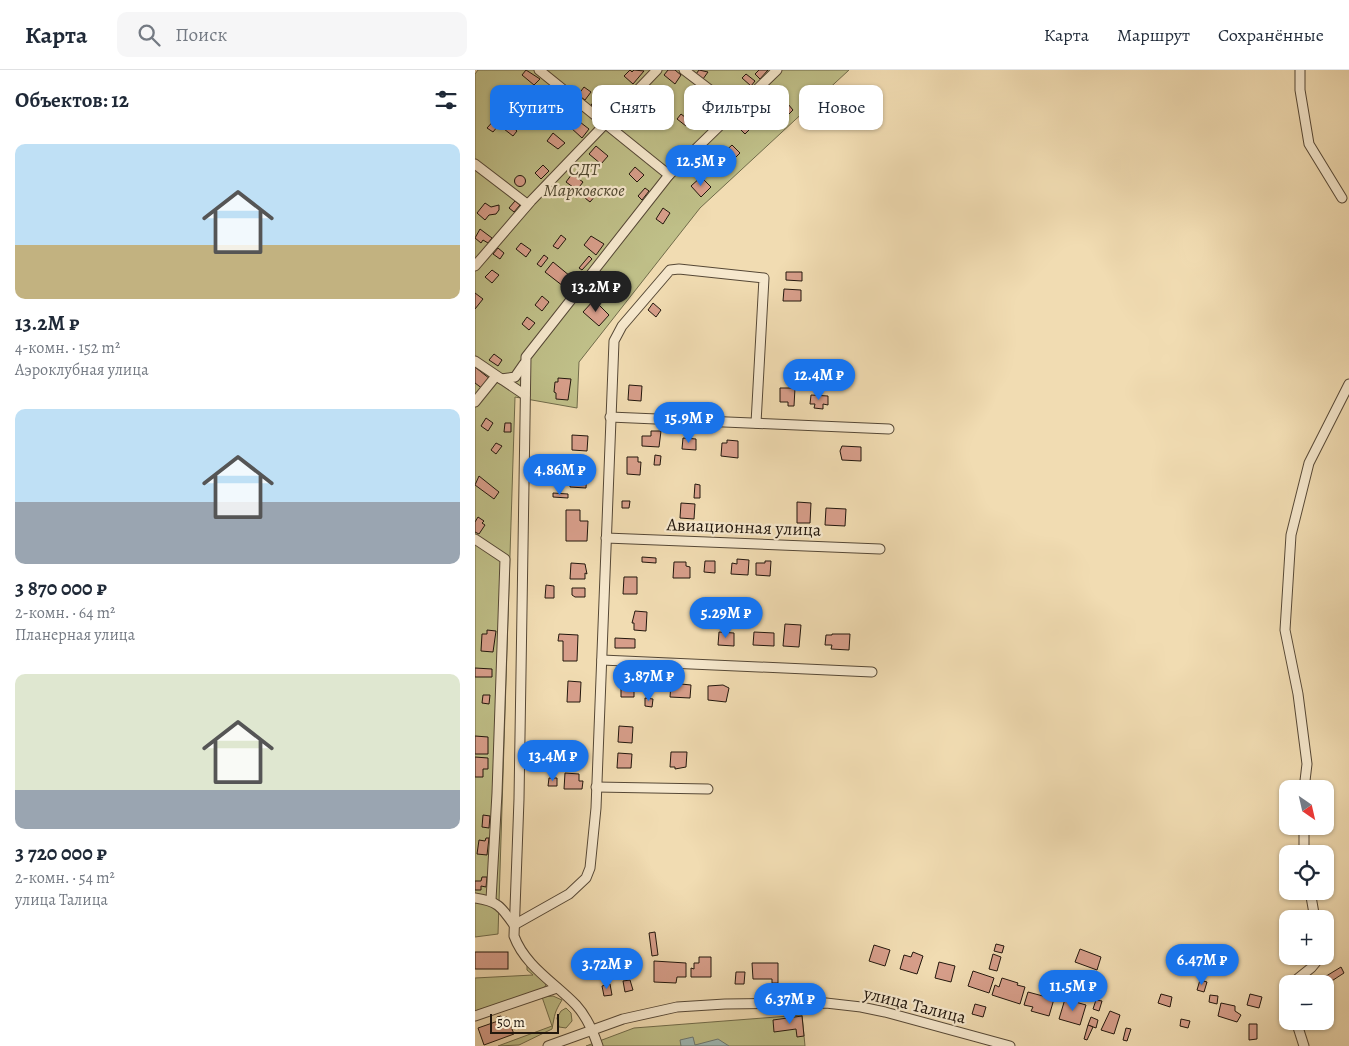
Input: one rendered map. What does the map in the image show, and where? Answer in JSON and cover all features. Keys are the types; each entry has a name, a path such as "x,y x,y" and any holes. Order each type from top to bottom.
{"street":[{"path":"539,70 592,112"},
{"path":"643,85 657,70"},
{"path":"684,70 704,85"},
{"path":"761,85 777,70"},
{"path":"1300,70 1300,90 1309,144 1342,198"},
{"path":"475,266 527,204 601,130"},
{"path":"614,130 669,175"},
{"path":"475,402 498,377 515,377 524,364 529,352 669,175 714,130"},
{"path":"475,164 527,204"},
{"path":"513,925 569,894 586,878 592,850 596,786 614,342 622,326 670,270 679,269 764,278 756,424"},
{"path":"475,360 525,395"},
{"path":"524,364 519,799 514,936 519,949 577,1006 593,1028 598,1046"},
{"path":"1305,780 1307,764 1298,694 1285,630 1291,535 1309,464 1349,384"},
{"path":"610,418 889,429"},
{"name":"Авиационная улица","path":"606,538 880,549"},
{"path":"475,540 505,559 497,793 491,900"},
{"path":"602,660 872,672"},
{"path":"596,786 708,789"},
{"path":"475,898 491,900 504,911 513,925"},
{"path":"1302,975 1314,965"},
{"path":"475,1016 557,988"},
{"name":"улица Талица","path":"548,1046 593,1028 646,1013 677,1007 725,1004 826,1003 885,1012 984,1043 1010,1046"},
{"path":"1299,1030 1304,1046"}],"green space":[{"name":"СДТ Марковское","path":"478,70 849,70 833,85 799,85 799,116 789,126 789,85 684,85 684,130 784,130 700,208 579,362 577,408 515,397 498,934 475,937 475,74"},
{"path":"527,966 545,982 546,985 542,990 475,1011 475,978 533,975 527,970"},
{"path":"553,996 562,1000 557,1008 552,1029 519,1045 498,1046 552,1026 542,997"},
{"path":"566,1008 571,1013 572,1021 566,1028 559,1027 557,1018 561,1011"},
{"path":"802,1015 805,1046 586,1046 634,1028"}],"water":[{"path":"693,1037 695,1045 718,1039 729,1046 681,1046 680,1040"}],"building":[{"path":"526,70 540,79 534,85 522,75"},
{"path":"630,70 632,72 634,70 644,71 633,84 624,76"},
{"path":"668,70 675,70 681,75 675,84 664,75"},
{"path":"699,70 708,72 703,79 696,74"},
{"path":"759,70 768,70 760,79 755,74"},
{"path":"746,74 755,81 750,85 742,78"},
{"path":"584,87 591,92 585,100 582,98"},
{"path":"789,105 793,110 789,114"},
{"path":"681,114 684,116 684,124 677,119"},
{"path":"582,124 589,129 582,138 573,130 582,130"},
{"path":"505,130 516,130 513,136"},
{"path":"741,130 749,130 745,134"},
{"path":"553,133 565,143 558,149 547,141"},
{"path":"732,145 740,153 728,165 719,157"},
{"path":"596,146 608,156 601,164 589,154"},
{"path":"543,165 549,171 541,179 535,173"},
{"path":"635,167 644,175 637,182 629,174"},
{"path":"572,174 583,182 577,190 566,182"},
{"path":"518,176 522,176 525,181 524,185 518,186 515,183 515,179"},
{"path":"701,177 711,187 701,197 691,186"},
{"path":"645,188 649,191 642,200 638,196"},
{"path":"592,191 596,195 590,202 585,198"},
{"path":"515,201 520,205 514,212 509,208"},
{"path":"485,203 491,207 499,205 499,210 496,214 489,215 485,220 477,213"},
{"path":"663,208 670,213 663,224 656,219"},
{"path":"480,229 492,238 488,243 483,240 481,243 475,238"},
{"path":"561,235 566,239 558,249 553,246"},
{"path":"591,236 604,244 596,255 584,245"},
{"path":"521,243 531,250 526,257 516,249"},
{"path":"498,248 504,253 500,259 493,254"},
{"path":"544,255 548,258 541,267 537,264"},
{"path":"589,256 592,259 582,270 579,268"},
{"path":"553,262 570,276 563,286 545,272"},
{"path":"492,270 499,275 492,283 485,277"},
{"path":"786,272 802,272 802,281 786,280"},
{"path":"784,289 801,290 801,301 783,301"},
{"path":"475,293 483,299 475,309"},
{"path":"542,296 549,302 542,311 535,305"},
{"path":"594,300 609,315 599,326 583,312"},
{"path":"653,303 661,310 656,317 648,310"},
{"path":"527,317 535,323 529,330 522,324"},
{"path":"494,354 502,360 498,366 489,360"},
{"path":"475,367 490,379 483,389 475,383"},
{"path":"558,378 571,379 568,400 556,399 556,393 554,392 555,382 558,382"},
{"path":"629,385 642,386 641,401 628,400"},
{"path":"780,388 795,388 794,406 788,406 788,402 780,402"},
{"path":"811,395 828,396 828,405 823,404 823,409 814,408 815,404 810,404"},
{"path":"486,418 493,423 488,431 481,426"},
{"path":"505,423 511,423 511,432 504,432"},
{"path":"651,431 661,431 659,447 642,446 642,436 651,436"},
{"path":"572,435 588,436 587,451 572,450"},
{"path":"683,438 696,439 696,450 682,449"},
{"path":"727,440 738,441 738,458 721,456 722,443 727,443"},
{"path":"496,443 502,446 496,454 491,450"},
{"path":"842,446 861,447 861,461 842,460 840,451"},
{"path":"655,455 661,456 660,465 654,465"},
{"path":"627,457 638,457 638,462 641,462 640,475 627,474"},
{"path":"571,467 587,468 586,488 570,487"},
{"path":"479,476 499,492 494,499 475,485"},
{"path":"695,484 700,485 700,498 694,498"},
{"path":"553,493 568,494 568,498 553,497"},
{"path":"622,501 630,501 629,508 622,508"},
{"path":"797,502 811,503 810,523 797,523"},
{"path":"681,503 695,504 694,519 680,518"},
{"path":"826,508 846,509 845,526 825,525"},
{"path":"566,510 580,510 580,521 588,521 587,541 566,541"},
{"path":"478,517 484,521 482,523 485,525 479,534 475,532 475,522"},
{"path":"642,557 656,558 656,563 642,562"},
{"path":"737,559 749,560 748,575 731,574 732,563 737,564"},
{"path":"705,561 715,561 715,573 704,572"},
{"path":"765,561 771,561 770,576 756,575 756,563 765,563"},
{"path":"674,562 686,562 686,566 690,567 690,578 673,578"},
{"path":"571,563 585,564 587,574 585,573 585,579 570,579"},
{"path":"624,577 637,577 637,594 623,594"},
{"path":"546,585 554,586 554,598 545,598"},
{"path":"572,588 585,588 585,597 575,597 572,595"},
{"path":"635,611 647,612 646,631 634,630 634,623 632,623"},
{"path":"785,624 801,625 799,647 783,646"},
{"path":"487,630 496,631 493,652 481,651 482,634 487,634"},
{"path":"719,632 734,633 734,646 718,645"},
{"path":"754,632 774,633 774,646 753,645"},
{"path":"559,634 578,635 577,661 563,661 563,641 558,641"},
{"path":"850,634 849,650 831,649 832,645 825,645 826,635"},
{"path":"615,638 635,639 635,648 615,648"},
{"path":"475,668 492,669 492,677 475,677"},
{"path":"621,678 634,679 634,697 621,697"},
{"path":"568,681 581,682 580,702 567,702"},
{"path":"671,683 691,685 690,698 670,697"},
{"path":"723,685 729,688 726,702 708,700 708,686"},
{"path":"483,695 490,695 489,704 482,703"},
{"path":"645,698 653,699 652,707 645,706"},
{"path":"619,726 633,727 632,743 618,742"},
{"path":"475,736 488,737 488,754 475,754"},
{"path":"671,752 687,752 686,767 675,769 675,767 670,767"},
{"path":"618,753 632,754 631,768 617,768"},
{"path":"475,757 488,758 488,769 483,769 483,777 475,777"},
{"path":"565,773 579,774 579,781 583,781 582,789 564,789"},
{"path":"549,778 557,778 557,786 548,786"},
{"path":"483,815 490,816 489,828 482,827"},
{"path":"486,838 489,838 487,855 477,854 479,840 485,841"},
{"path":"482,877 487,877 486,887 481,886 481,890 475,890 475,881 481,881"},
{"path":"655,932 658,955 652,956 649,933"},
{"path":"996,944 1004,946 1002,953 994,951"},
{"path":"874,945 890,950 885,966 869,961"},
{"path":"1080,949 1101,957 1097,970 1075,962"},
{"path":"475,952 508,952 508,969 475,969"},
{"path":"913,952 923,956 917,974 900,969 904,955 911,957"},
{"path":"993,954 1001,957 997,971 989,969"},
{"path":"699,957 711,957 711,977 691,977 691,968 694,969 694,963 699,963"},
{"path":"654,961 686,963 686,977 677,977 676,983 654,982"},
{"path":"939,962 955,966 951,982 935,978"},
{"path":"752,963 778,963 778,983 772,983 772,979 753,979"},
{"path":"1341,967 1344,973 1334,979 1334,975 1328,975"},
{"path":"973,971 994,978 989,993 968,986"},
{"path":"736,972 745,972 744,984 735,984"},
{"path":"1061,976 1067,978 1063,988 1058,987"},
{"path":"1002,978 1025,987 1020,1004 992,995 995,985 999,987"},
{"path":"630,980 633,990 625,992 623,981"},
{"path":"1200,980 1207,982 1204,992 1197,990"},
{"path":"610,984 612,995 604,996 602,986"},
{"path":"1028,992 1054,999 1049,1016 1031,1011 1033,1007 1024,1005"},
{"path":"1161,994 1172,997 1170,1007 1158,1003"},
{"path":"1250,994 1262,997 1259,1008 1247,1005"},
{"path":"1210,995 1218,996 1217,1004 1209,1002"},
{"path":"1065,999 1086,1005 1080,1025 1059,1019"},
{"path":"1096,1000 1102,1001 1099,1011 1093,1009"},
{"path":"1221,1003 1235,1006 1235,1011 1241,1015 1237,1022 1218,1016"},
{"path":"975,1004 986,1007 983,1017 972,1014"},
{"path":"1110,1011 1120,1015 1114,1034 1101,1030"},
{"path":"501,1016 503,1019 507,1017 514,1034 484,1045 478,1028 498,1021 497,1017"},
{"path":"802,1016 804,1036 797,1037 796,1029 774,1032 773,1020"},
{"path":"1091,1017 1098,1020 1096,1028 1088,1025"},
{"path":"1181,1019 1190,1021 1188,1028 1180,1026"},
{"path":"1249,1024 1257,1024 1257,1039 1249,1040"},
{"path":"1088,1025 1093,1027 1087,1040 1084,1039"},
{"path":"1126,1028 1131,1029 1127,1041 1123,1040"}]}
